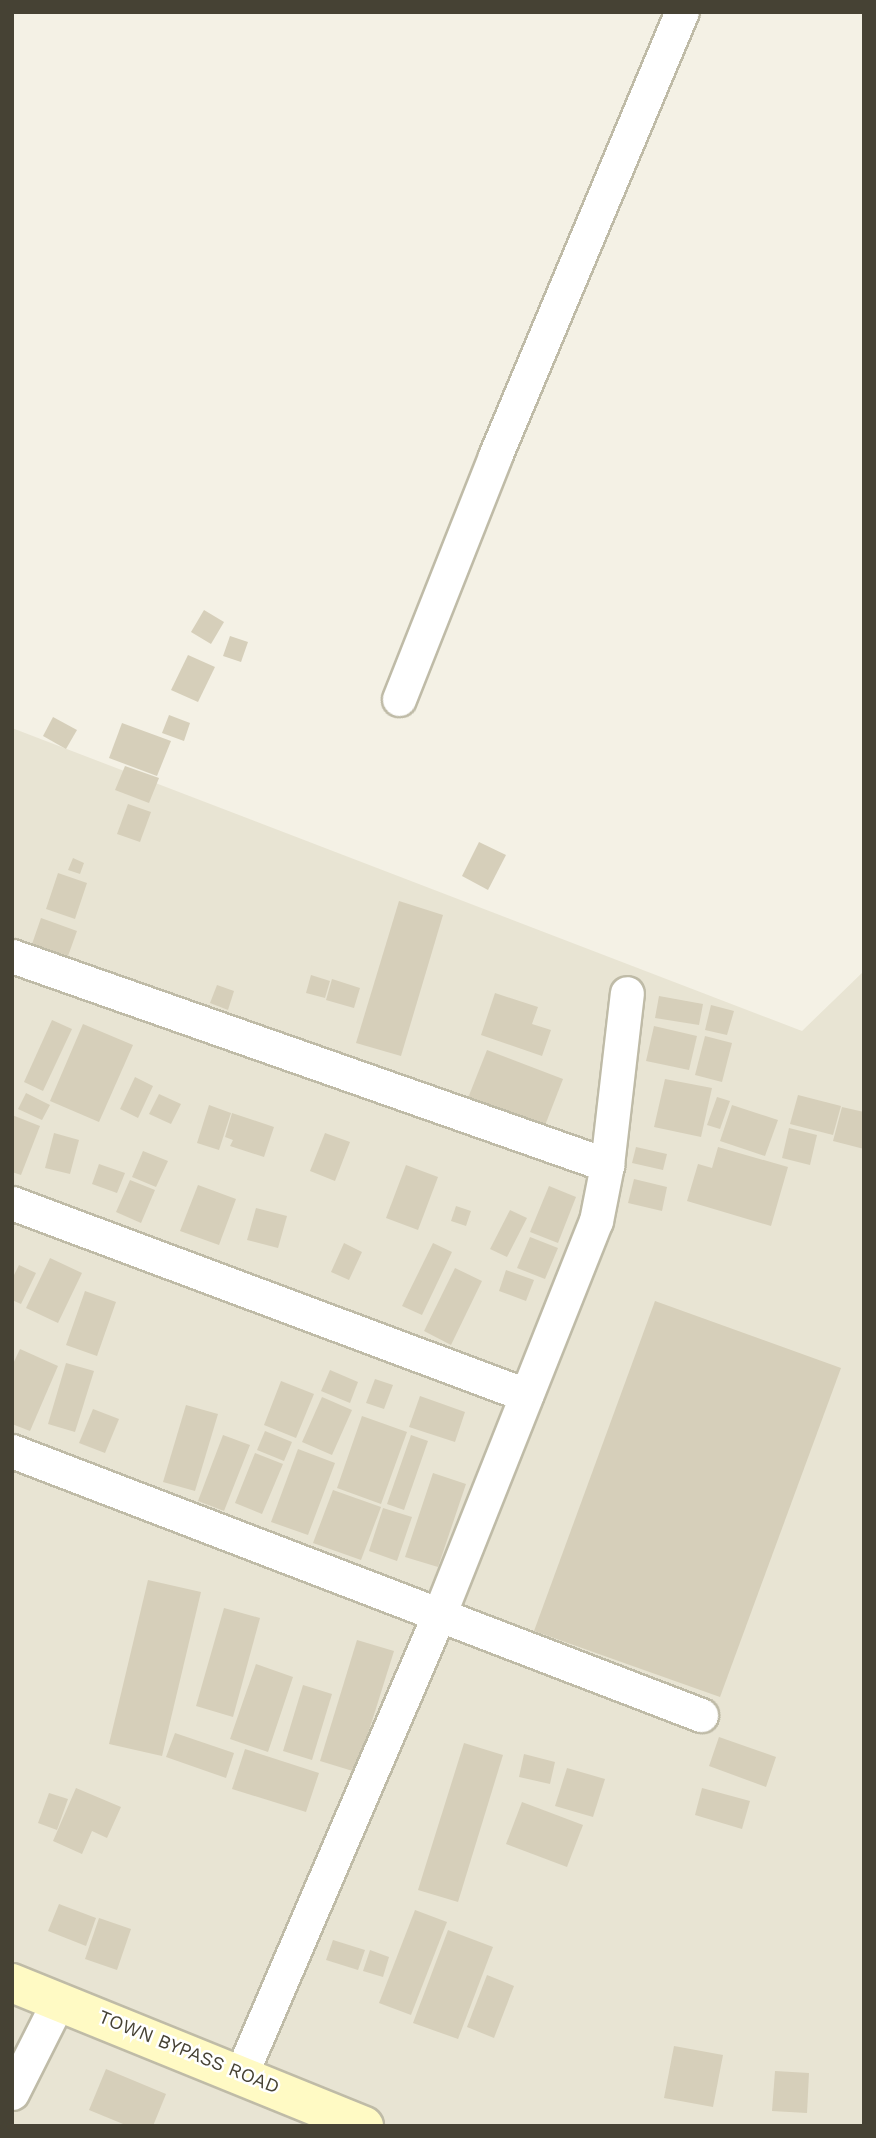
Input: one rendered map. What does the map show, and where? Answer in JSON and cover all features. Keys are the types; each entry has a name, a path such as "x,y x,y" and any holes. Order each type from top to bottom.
{"main road":[{"name":"TOWN BYPASS ROAD","path":"12,1983 242,2072 364,2126"}],"street":[{"path":"399,699 495,456 682,12"},
{"path":"12,956 607,1165"},
{"path":"242,2072 439,1615 596,1221 607,1165 627,993"},
{"path":"12,1203 526,1395"},
{"path":"12,1451 701,1715"},
{"path":"12,2093 59,2000"}],"shaded area":[{"path":"12,728 802,1031 864,971 864,2126 12,2126"}],"building":[{"path":"204,610 224,622 211,644 191,632"},
{"path":"230,636 248,642 241,662 223,656"},
{"path":"188,655 215,667 198,702 171,690"},
{"path":"169,715 190,723 184,741 162,733"},
{"path":"53,717 77,730 66,749 43,736"},
{"path":"122,723 171,741 157,776 109,758"},
{"path":"125,766 159,778 149,803 115,790"},
{"path":"128,804 151,812 140,842 117,834"},
{"path":"479,842 506,855 488,890 462,876"},
{"path":"73,858 84,863 80,874 68,870"},
{"path":"58,873 87,883 75,919 46,909"},
{"path":"399,901 443,915 401,1056 356,1043"},
{"path":"41,918 77,931 68,956 32,944"},
{"path":"311,975 330,981 325,998 306,993"},
{"path":"332,979 360,988 354,1008 326,1000"},
{"path":"217,985 234,991 228,1010 210,1003"},
{"path":"495,993 538,1007 532,1024 551,1030 542,1056 481,1035"},
{"path":"659,996 703,1004 699,1025 655,1018"},
{"path":"711,1005 734,1011 727,1035 705,1030"},
{"path":"52,1020 72,1029 43,1091 24,1082"},
{"path":"83,1024 133,1045 99,1122 50,1101"},
{"path":"654,1026 697,1036 689,1070 646,1061"},
{"path":"705,1036 732,1043 722,1082 695,1075"},
{"path":"487,1050 563,1079 544,1128 468,1098"},
{"path":"135,1077 153,1086 138,1118 120,1109"},
{"path":"665,1079 712,1088 701,1137 654,1127"},
{"path":"26,1093 50,1105 42,1120 18,1109"},
{"path":"159,1094 181,1104 171,1124 149,1114"},
{"path":"798,1095 841,1106 833,1135 790,1124"},
{"path":"717,1097 730,1101 720,1129 707,1125"},
{"path":"209,1105 231,1113 219,1150 197,1143"},
{"path":"732,1105 778,1120 765,1156 720,1141"},
{"path":"842,1107 864,1112 864,1149 833,1141"},
{"path":"232,1113 274,1127 264,1157 230,1146 233,1140 225,1137"},
{"path":"12,1115 40,1126 21,1175 12,1172"},
{"path":"789,1128 817,1135 810,1165 782,1158"},
{"path":"54,1133 79,1140 70,1174 45,1168"},
{"path":"325,1133 350,1142 335,1181 310,1171"},
{"path":"636,1147 667,1154 663,1170 632,1163"},
{"path":"718,1147 788,1167 771,1226 687,1201 698,1164 712,1168"},
{"path":"143,1151 168,1161 156,1187 132,1177"},
{"path":"99,1164 125,1173 117,1193 92,1184"},
{"path":"406,1165 438,1177 418,1230 386,1218"},
{"path":"634,1179 667,1187 662,1211 628,1203"},
{"path":"130,1180 155,1190 141,1223 116,1212"},
{"path":"198,1185 236,1199 219,1245 180,1231"},
{"path":"549,1186 576,1197 558,1243 530,1232"},
{"path":"456,1206 471,1211 466,1226 451,1221"},
{"path":"256,1208 287,1216 278,1248 247,1240"},
{"path":"510,1210 527,1218 507,1257 490,1249"},
{"path":"530,1237 558,1248 545,1279 517,1268"},
{"path":"344,1243 362,1252 349,1280 331,1272"},
{"path":"433,1243 452,1252 422,1315 402,1306"},
{"path":"50,1258 82,1273 58,1323 26,1308"},
{"path":"19,1265 36,1273 21,1304 12,1300 12,1279"},
{"path":"455,1268 482,1281 451,1345 424,1331"},
{"path":"506,1270 534,1280 526,1301 499,1291"},
{"path":"85,1291 116,1302 97,1356 66,1345"},
{"path":"655,1301 841,1368 720,1697 534,1631"},
{"path":"20,1349 58,1366 30,1431 12,1424 12,1366"},
{"path":"66,1363 94,1371 75,1432 48,1424"},
{"path":"330,1370 358,1382 350,1403 321,1391"},
{"path":"375,1379 393,1385 384,1409 366,1403"},
{"path":"281,1381 314,1394 296,1438 264,1425"},
{"path":"420,1396 465,1412 455,1442 409,1427"},
{"path":"322,1397 352,1410 332,1455 302,1442"},
{"path":"186,1405 218,1414 195,1491 163,1482"},
{"path":"93,1409 119,1419 105,1453 79,1443"},
{"path":"362,1416 407,1432 381,1504 337,1488"},
{"path":"265,1431 292,1442 284,1461 257,1450"},
{"path":"223,1435 250,1445 224,1511 198,1501"},
{"path":"411,1435 428,1441 404,1510 387,1504"},
{"path":"298,1449 335,1463 308,1535 271,1522"},
{"path":"255,1453 283,1464 262,1514 235,1503"},
{"path":"433,1473 466,1484 438,1567 405,1557"},
{"path":"333,1490 381,1507 361,1560 313,1543"},
{"path":"383,1508 412,1517 397,1561 369,1551"},
{"path":"148,1580 201,1592 162,1756 109,1744"},
{"path":"224,1608 260,1618 233,1717 196,1706"},
{"path":"357,1640 394,1651 356,1772 320,1761"},
{"path":"256,1664 293,1677 268,1752 230,1739"},
{"path":"303,1685 332,1694 312,1760 283,1751"},
{"path":"175,1733 234,1753 226,1778 166,1757"},
{"path":"719,1737 776,1757 766,1787 709,1766"},
{"path":"464,1743 503,1755 458,1902 418,1890"},
{"path":"245,1749 319,1773 306,1812 232,1789"},
{"path":"524,1754 555,1762 550,1784 519,1777"},
{"path":"567,1768 605,1779 593,1817 555,1806"},
{"path":"76,1788 121,1807 107,1838 92,1831 82,1854 53,1841"},
{"path":"702,1788 750,1801 742,1829 695,1815"},
{"path":"49,1793 68,1799 57,1830 38,1823"},
{"path":"522,1802 583,1825 567,1867 506,1844"},
{"path":"59,1904 96,1918 86,1946 48,1931"},
{"path":"415,1910 447,1922 411,2015 379,2003"},
{"path":"99,1918 131,1929 117,1970 85,1959"},
{"path":"448,1930 493,1947 458,2039 413,2023"},
{"path":"333,1940 365,1950 358,1970 326,1960"},
{"path":"370,1950 389,1957 383,1977 363,1971"},
{"path":"487,1975 514,1986 494,2038 467,2027"},
{"path":"674,2046 723,2055 713,2107 664,2098"},
{"path":"106,2069 166,2094 153,2126 128,2126 89,2110"},
{"path":"775,2071 809,2073 807,2113 772,2111"}]}
